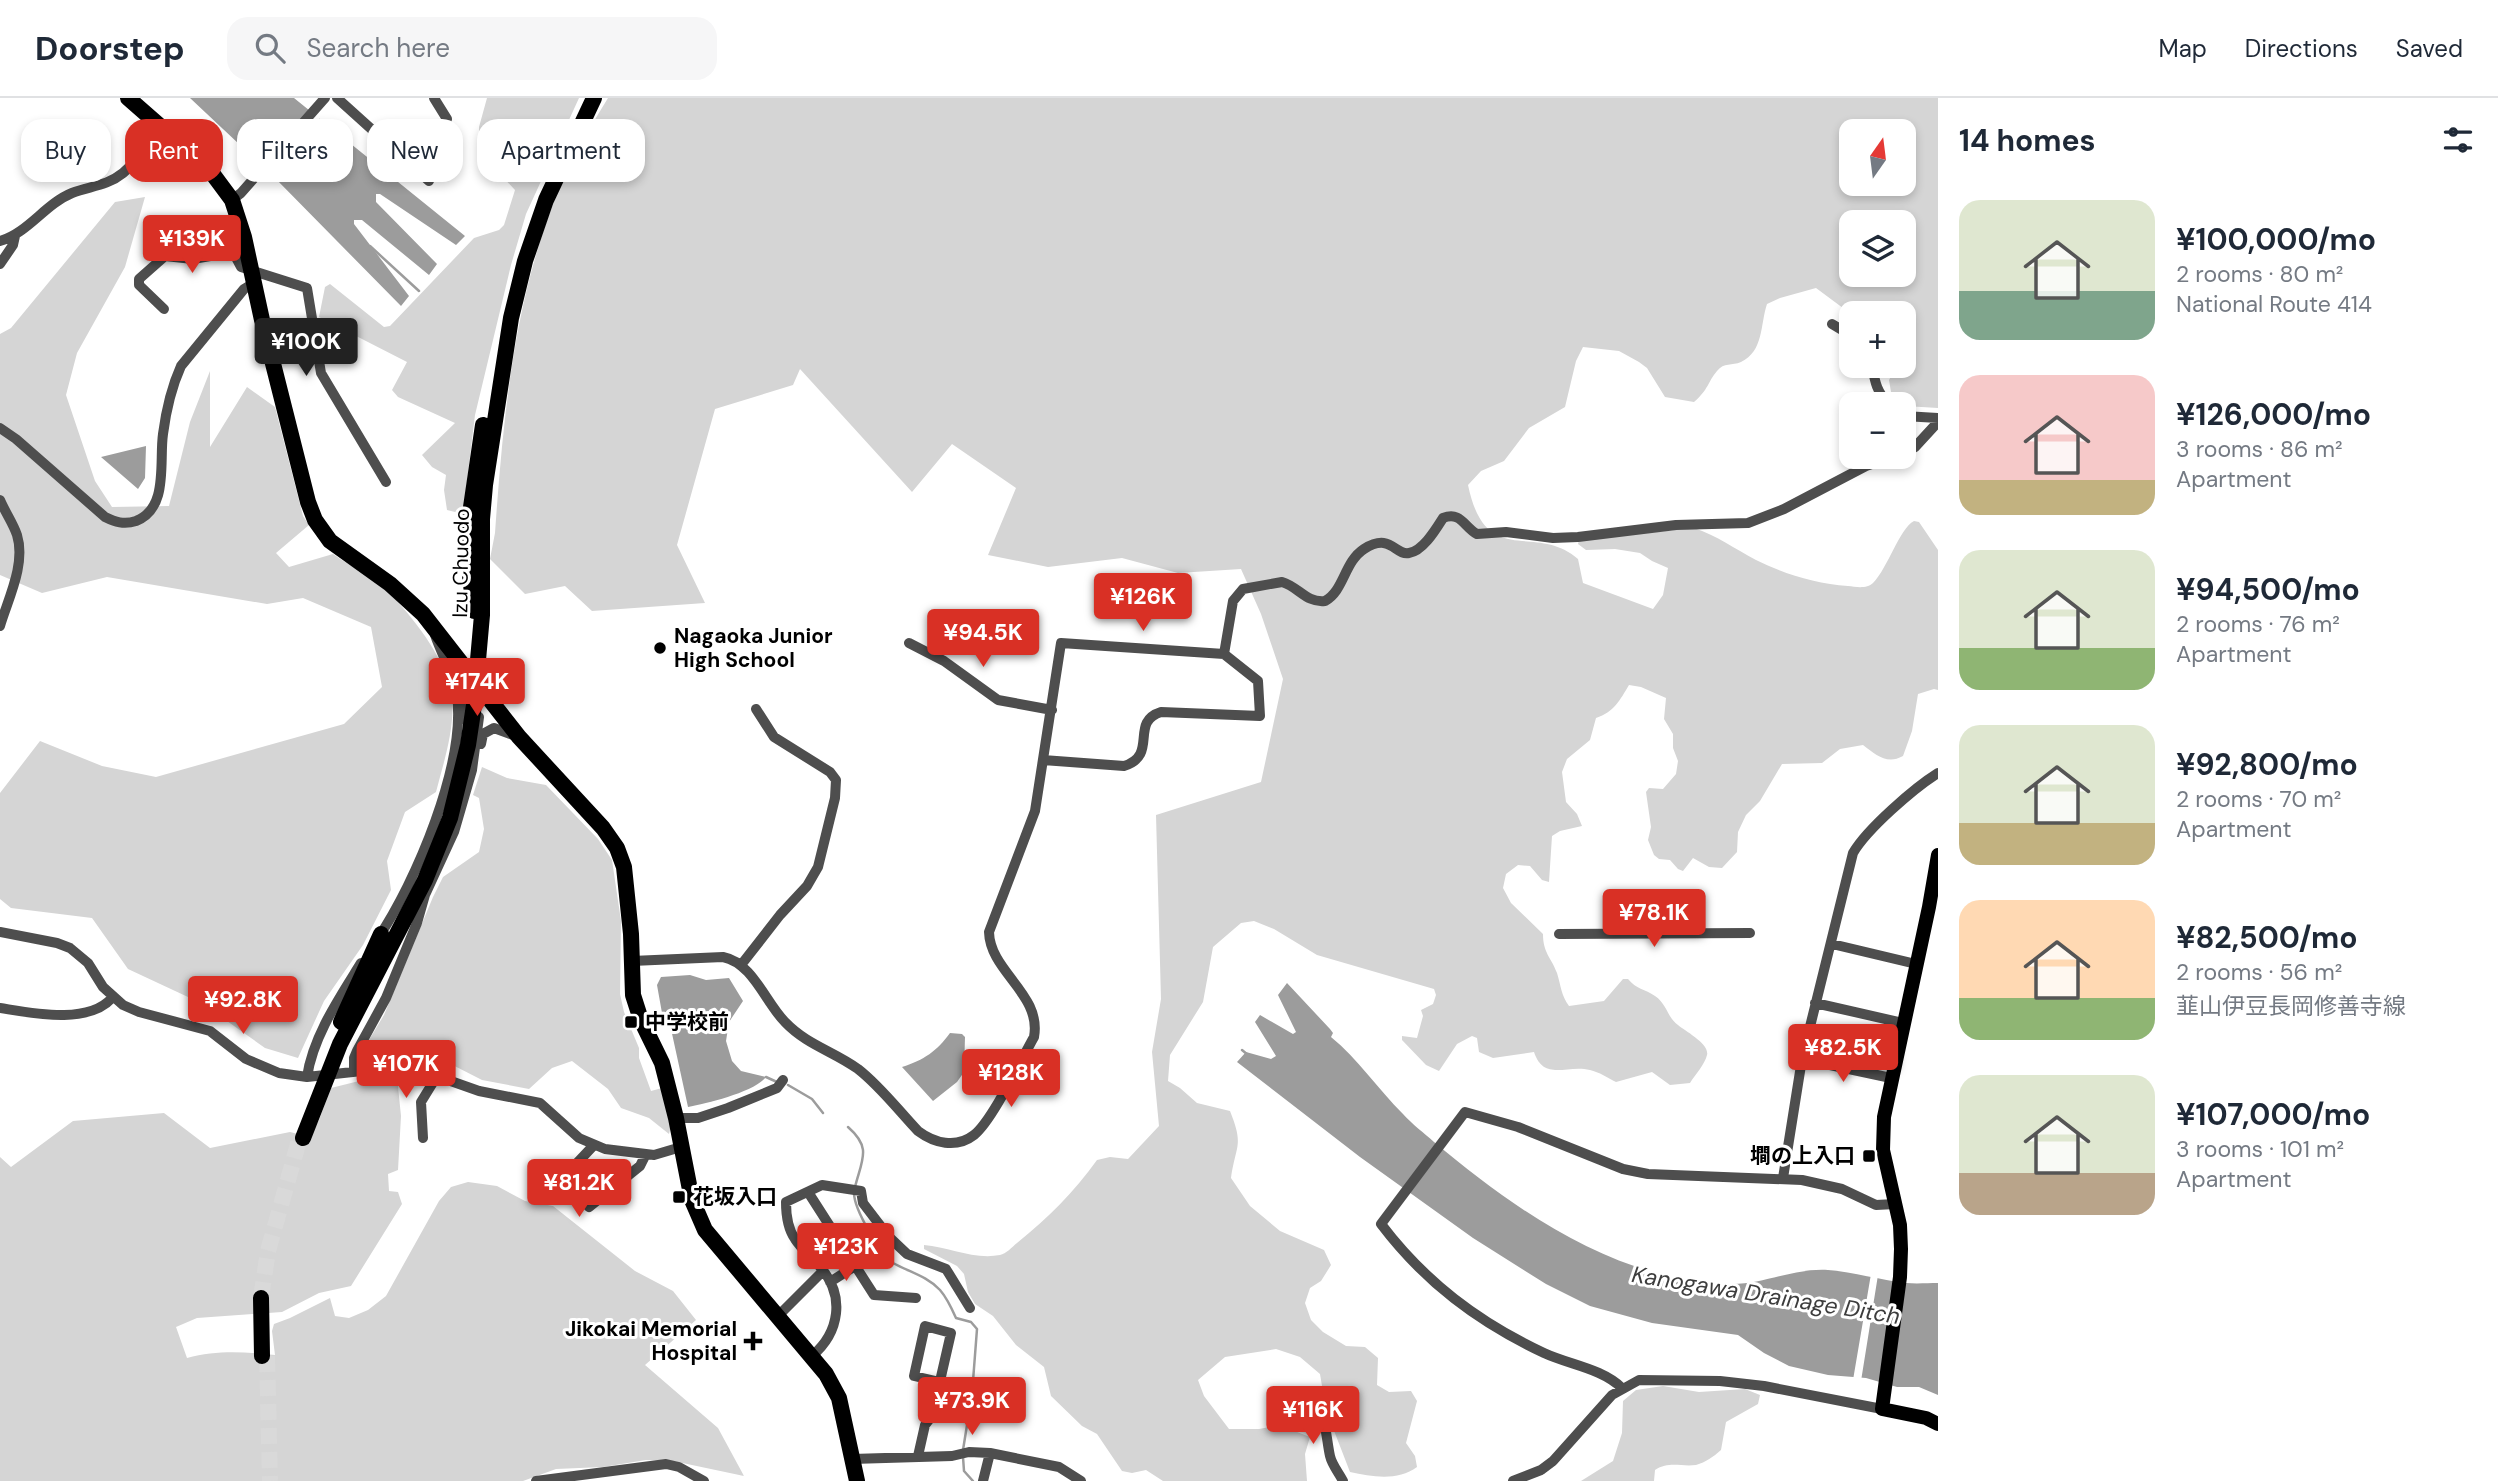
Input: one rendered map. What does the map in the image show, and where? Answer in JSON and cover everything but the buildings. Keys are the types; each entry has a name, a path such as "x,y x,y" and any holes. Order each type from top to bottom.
{"highway":[{"path":"128,98 152,119"},
{"name":"Izu Chuodo","path":"329,1063 441,842 450,818 467,728 485,485 513,284 529,230 588,98"},
{"name":"Izu Chuodo","path":"501,362 518,286 534,232 546,200 594,98"},
{"path":"219,182 232,200 244,237 308,502 316,520 330,541 390,584 430,622 519,737 603,828 617,848 624,867 633,995 640,1020 662,1063 692,1200 705,1230 826,1374 839,1398 857,1481"},
{"path":"470,676 475,625 469,567 470,507 486,406 501,362"},
{"path":"481,690 483,631 492,587 501,362"},
{"path":"447,645 464,649 473,647"},
{"name":"Izu Chuodo","path":"302,1138 329,1063 426,867 462,764"},
{"path":"360,1005 425,895"},
{"path":"329,1063 334,1037 381,933"},
{"path":"264,1298 265,1356"}],"main road":[{"path":"1938,855 1891,1078 1882,1136 1901,1237 1900,1277 1883,1402 1938,1424"}],"street":[{"path":"232,200 326,98"},
{"path":"337,98 367,125"},
{"path":"434,98 447,119"},
{"path":"0,241 15,236 60,200 73,193 107,184 125,171"},
{"path":"0,264 13,245 15,236"},
{"path":"164,309 139,285 139,279 165,256 193,259 233,252 241,267 252,277 307,288 321,373 386,482"},
{"path":"0,428 105,517 116,523 130,523 143,518 152,509 158,496 163,434 176,377 181,366 252,277"},
{"path":"1832,324 1839,328"},
{"path":"1916,417 1938,420"},
{"path":"1916,446 1938,420"},
{"path":"1224,654 1233,601 1243,589 1282,582 1307,599 1325,601 1333,596 1349,563 1364,549 1382,542 1389,543 1404,553 1412,553 1448,516 1458,517 1477,534 1506,532 1553,538 1676,525 1748,523 1804,500 1861,469"},
{"path":"0,500 19,547 15,579 0,626"},
{"path":"354,1071 354,1058 390,989 417,923 425,895 454,832 462,764 457,731 457,696 430,622"},
{"path":"909,643 966,676 998,700 1052,710"},
{"path":"632,961 723,957 741,965 783,1021 816,1047 857,1069 930,1140 960,1142 973,1136 989,1116 1034,1037 1036,1026 1031,1006 993,951 989,932 1035,811 1061,643 1224,654 1258,681 1260,716 1161,712 1150,716 1146,722 1144,748 1131,764 1124,766 1043,761"},
{"path":"462,764 458,740 470,676"},
{"path":"307,1077 329,1016 381,933 417,867 479,722 481,690"},
{"path":"741,965 818,867 837,786 831,772 774,737 756,709"},
{"path":"462,764 486,731 501,728 519,737"},
{"path":"1783,1178 1802,1059 1832,944 1848,868 1859,842 1938,774"},
{"path":"0,932 70,948 88,963 112,998 139,1012 210,1031 246,1059 271,1070 307,1077 371,1070 438,1076 479,1091 540,1103 579,1138 594,1145 646,1154 669,1152 681,1147"},
{"path":"1559,934 1750,933"},
{"path":"1832,944 1916,964"},
{"path":"0,1008 61,1015 95,1010 112,998"},
{"path":"1815,1003 1903,1023"},
{"path":"1802,1059 1891,1078"},
{"path":"423,1138 421,1102 438,1076"},
{"path":"676,1118 698,1118 728,1108 777,1088 783,1080"},
{"path":"1622,1388 1602,1374 1550,1356 1510,1337 1466,1310 1422,1272 1381,1224 1465,1112 1518,1127 1623,1169 1648,1174 1783,1178 1842,1189 1876,1205 1895,1204"},
{"path":"594,1145 562,1178 589,1207 640,1166 646,1154"},
{"path":"812,1356 824,1346 834,1326 837,1306 830,1282 823,1271 795,1240 786,1202 828,1185 862,1191 863,1203 888,1237 906,1254 946,1269 970,1308"},
{"path":"808,1192 874,1295 916,1298"},
{"path":"830,1282 855,1266"},
{"path":"779,1315 823,1271"},
{"path":"918,1456 925,1426 932,1416 940,1382 951,1333 925,1326 914,1376 940,1382"},
{"path":"1513,1481 1541,1470 1553,1461 1612,1395 1639,1380 1720,1381 1883,1402"},
{"path":"1303,1393 1318,1407 1327,1431 1331,1458 1343,1481"},
{"path":"852,1459 990,1453 1059,1467 1081,1481"},
{"path":"984,1481 990,1453"},
{"path":"536,1481 666,1464 679,1467 705,1481"}],"shaded area":[{"path":"487,98 579,98 569,119 481,119"},
{"path":"608,98 1938,98 1938,408 1916,407 1916,392 1891,392 1890,378 1916,378 1916,301 1839,301 1839,305 1816,288 1767,304 1754,351 1741,362 1720,368 1694,402 1665,397 1647,368 1619,351 1583,347 1576,361 1565,407 1529,428 1504,461 1481,471 1468,485 1476,511 1487,528 1499,536 1514,540 1562,548 1578,559 1583,583 1653,609 1663,595 1668,568 1640,553 1615,549 1586,550 1578,544 1579,540 1694,528 1789,574 1812,581 1858,587 1873,583 1903,532 1914,521 1919,522 1938,550 1938,690 1918,694 1912,731 1903,756 1887,759 1863,745 1840,749 1822,763 1782,764 1760,801 1746,815 1738,832 1737,852 1722,868 1709,867 1693,858 1683,871 1670,860 1659,859 1654,855 1648,840 1651,827 1646,792 1649,788 1663,789 1676,774 1678,761 1673,748 1673,734 1664,719 1666,698 1629,685 1612,709 1596,718 1590,740 1567,759 1562,772 1566,802 1577,814 1582,826 1560,831 1552,836 1549,882 1542,880 1530,866 1518,865 1506,874 1503,888 1511,903 1543,934 1546,950 1569,1006 1604,1001 1623,979 1628,979 1655,996 1674,1022 1701,1042 1707,1051 1704,1062 1690,1083 1670,1085 1652,1072 1616,1082 1590,1070 1550,1069 1538,1061 1534,1052 1493,1058 1479,1052 1477,1038 1472,1036 1457,1044 1439,1071 1426,1065 1402,1040 1402,1036 1417,1038 1423,1016 1421,1010 1433,1004 1436,995 1434,989 1317,955 1274,929 1254,921 1241,923 1213,947 1203,1002 1170,1055 1168,1081 1197,1103 1230,1111 1238,1139 1231,1178 1250,1206 1280,1231 1324,1250 1331,1265 1321,1281 1310,1288 1305,1303 1311,1320 1323,1332 1346,1346 1365,1347 1378,1358 1377,1385 1389,1392 1411,1391 1417,1401 1406,1443 1415,1456 1417,1467 1402,1474 1385,1477 1350,1472 1326,1410 1320,1374 1300,1357 1276,1349 1225,1357 1198,1380 1204,1396 1229,1429 1259,1429 1279,1425 1310,1437 1305,1454 1307,1481 1163,1481 1146,1470 1132,1473 1122,1471 1097,1434 1082,1426 1051,1396 1044,1367 1016,1345 993,1316 975,1304 968,1292 964,1274 957,1266 924,1249 924,1245 933,1246 981,1256 1004,1253 1060,1204 1097,1160 1110,1157 1128,1159 1159,1126 1152,1052 1161,999 1156,815 1261,782 1283,679 1261,614 1241,569 1178,573 1122,558 1048,567 988,555 1016,488 952,444 912,492 800,369 793,385 715,409 677,545 705,603 592,611 565,586 525,594 490,559 516,341 538,248 554,202 563,182 645,182 645,119 595,119"},
{"path":"507,182 541,182 526,214 511,265 475,415 463,514 447,510 444,490 446,475 432,467 422,455 455,423 398,397 392,390 407,362 319,317 325,287 330,284 384,327 390,326 474,238 499,230 504,225 515,190"},
{"path":"145,197 125,267 77,353 66,395 95,481 112,507 169,506 190,422 210,371 210,447 247,387 275,407 303,516 309,525 276,553 289,567 333,554 380,585 402,607 430,644 444,671 452,697 450,733 436,792 405,812 387,861 391,890 363,945 324,1001 298,1058 265,1048 203,1004 128,969 92,918 11,908 0,899 0,793 40,741 102,766 156,777 344,724 382,687 371,627 303,598 267,604 107,577 42,593 0,575 0,334 11,328 115,202"},
{"path":"482,767 507,778 546,785 598,839 612,860 621,921 620,994 651,1091 662,1088 671,1126 669,1134 649,1118 621,1108 608,1089 572,1061 552,1068 529,1089 482,1080 435,1056 429,1067 365,1064 361,1060 363,1050 384,1015 443,877 479,852 484,829 479,798 473,795"},
{"path":"383,1075 397,1077 401,1116 398,1170 388,1174 389,1191 398,1192 402,1204 351,1286 319,1293 282,1312 197,1318 176,1327 187,1358 231,1352 275,1355 272,1331 274,1324 330,1298 335,1316 349,1318 368,1310 386,1296 439,1201 451,1187 468,1182 497,1186 525,1201 553,1206 635,1271 673,1291 696,1320 645,1365 718,1428 744,1476 673,1461 646,1460 603,1467 556,1469 523,1481 0,1481 0,1157 11,1167 73,1121 164,1113 210,1148 290,1132 310,1137 331,1088"},
{"path":"1663,1386 1699,1392 1745,1389 1760,1395 1758,1404 1726,1422 1721,1450 1703,1462 1696,1465 1660,1467 1655,1470 1654,1481 1581,1481 1613,1461 1622,1433 1623,1401 1636,1390"}],"water":[{"path":"190,98 294,98 320,119 237,119 237,142 223,129 223,119 212,119"},
{"path":"353,146 367,157 367,182 398,182 465,236 456,245 380,194 376,194 376,202 437,264 429,275 362,220 354,220 354,224 409,296 401,306 279,182 353,182"},
{"path":"146,446 145,478 138,489 101,457"},
{"path":"690,975 706,980 729,978 743,1001 729,1022 726,1041 732,1061 741,1071 766,1077 741,1092 688,1107 671,1029 662,1013 657,985 661,977"},
{"name":"Kanogawa Drainage Ditch","path":"1287,983 1330,1029 1333,1033 1331,1037 1407,1118 1434,1142 1534,1217 1608,1256 1687,1280 1729,1284 1815,1270 1847,1272 1906,1283 1938,1283 1938,1395 1919,1387 1897,1387 1866,1378 1828,1375 1789,1366 1738,1335 1652,1323 1590,1306 1546,1284 1473,1238 1360,1157 1237,1062 1246,1052 1271,1059 1276,1056 1255,1022 1260,1015 1293,1034 1296,1032 1278,995"},
{"path":"950,1033 962,1034 965,1037 964,1072 957,1082 933,1101 902,1067 929,1054"}],"pier":[{"path":"311,108 321,117 319,119 301,119"},
{"path":"1871,1274 1878,1275 1861,1381 1853,1380"}],"waterway":[{"path":"370,246 419,291"},
{"path":"1242,1050 1248,1055"},
{"path":"766,1077 777,1082"},
{"path":"788,1085 812,1099 823,1113"},
{"path":"848,1127 863,1148 855,1187"},
{"path":"854,1193 863,1220 888,1258 935,1285 945,1296 956,1318 971,1322 977,1329 972,1394 963,1450"},
{"path":"963,1457 964,1471 973,1481"}],"tunnel":[{"path":"261,1298 268,1251 300,1137"},
{"path":"267,1356 270,1481"}],"place":[{"name":"Nagaoka Junior High School","path":"660,648"},
{"name":"中学校前","path":"631,1022"},
{"name":"墹の上入口","path":"1869,1156"},
{"name":"花坂入口","path":"679,1197"},
{"name":"Jikokai Memorial Hospital","path":"753,1341"}]}
